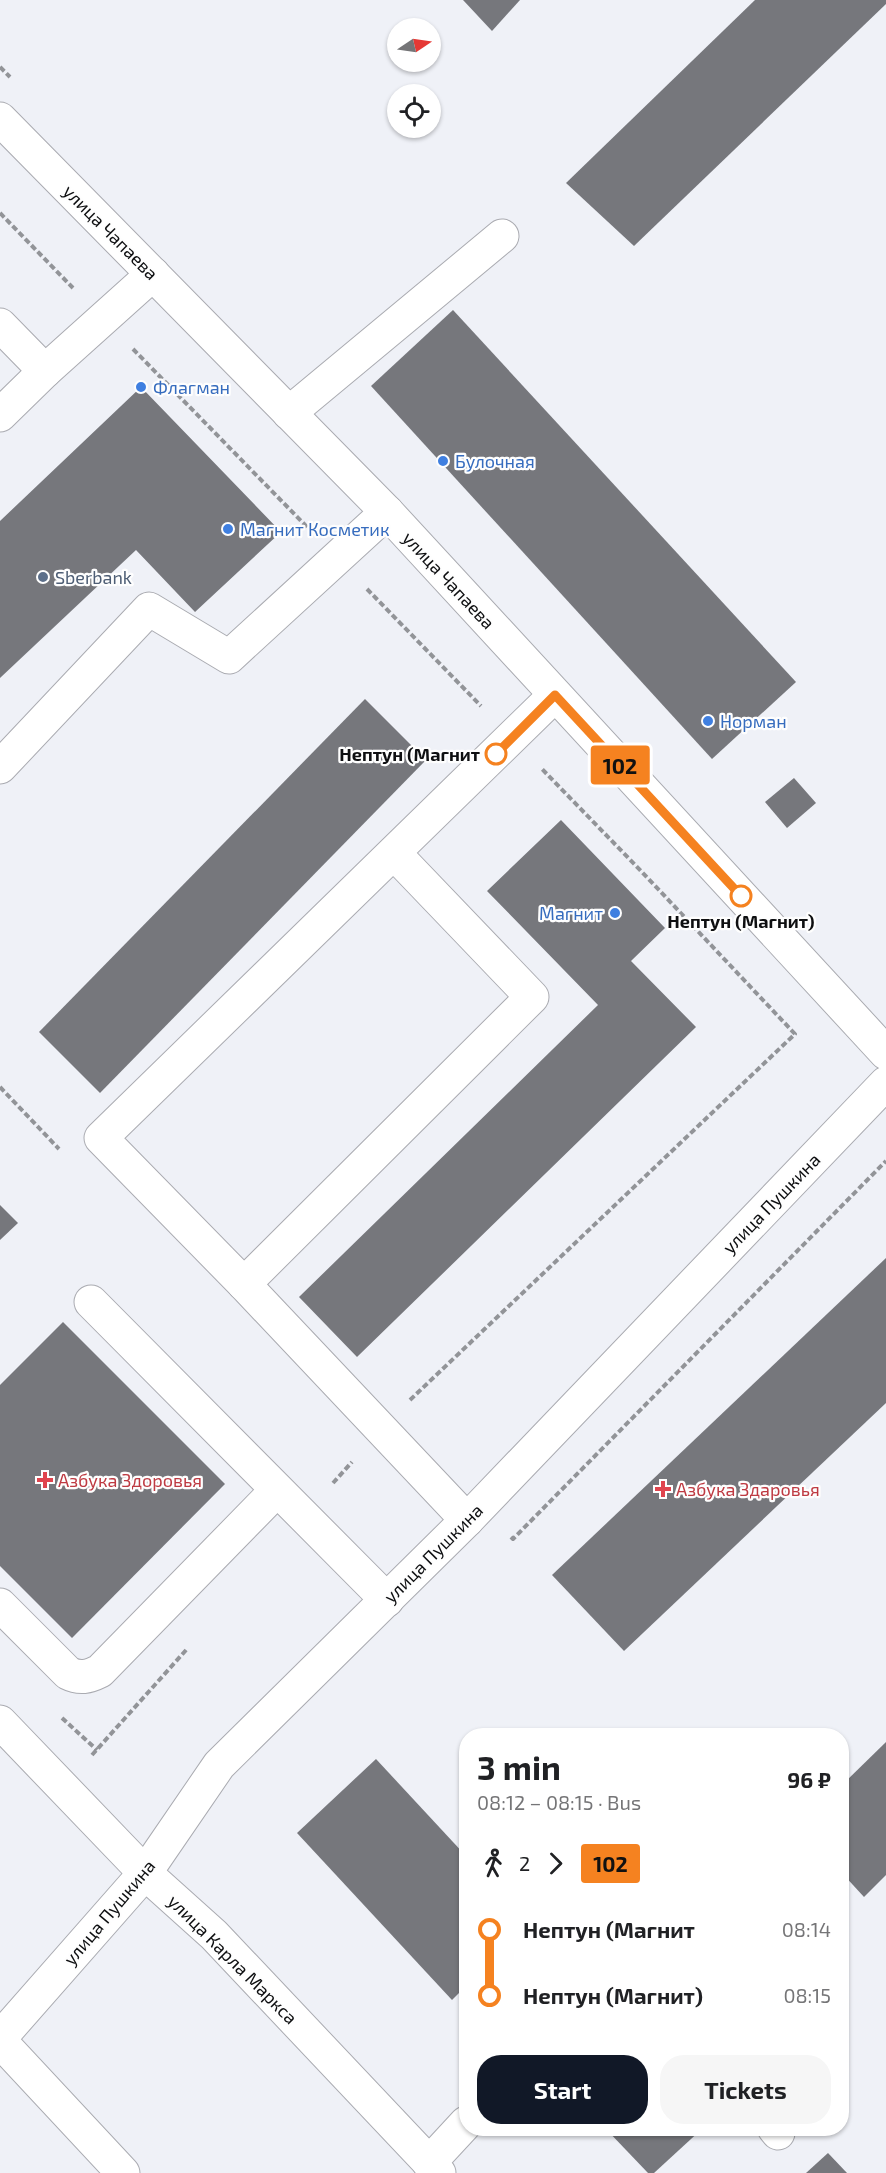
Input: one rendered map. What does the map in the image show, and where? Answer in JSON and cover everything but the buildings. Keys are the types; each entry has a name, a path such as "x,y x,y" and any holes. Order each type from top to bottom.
{"street":[{"name":"улица Чапаева","path":"0,119 387,512 886,1053"},
{"path":"289,413 502,236"},
{"path":"0,415 45,371 153,274"},
{"path":"0,325 45,371"},
{"path":"0,766 149,609 229,657 387,512"},
{"path":"467,1520 244,1284 101,1138 555,695"},
{"path":"244,1284 532,997 394,853"},
{"name":"улица Пушкина","path":"0,2039 145,1873 219,1765 467,1520 886,1083"},
{"path":"91,1302 387,1599"},
{"path":"0,1605 68,1673 76,1677 89,1676 100,1671 277,1490"},
{"name":"улица Карла Маркса","path":"0,1722 145,1873 214,1935 434,2168"},
{"path":"0,2039 123,2173"},
{"path":"434,2168 459,2133"}],"path":[{"path":"0,213 642,872 795,1035"},
{"path":"0,1087 65,1155 73,1160 84,1156 101,1138"}],"bus line":[{"name":"102","path":"496,754 555,695 741,896"}],"place":[{"name":"Флагман","path":"141,387"},
{"name":"Булочная","path":"443,461"},
{"name":"Магнит Косметик","path":"228,529"},
{"name":"Sberbank","path":"43,577"},
{"name":"Норман","path":"708,721"},
{"name":"Нептун (Магнит","path":"496,754"},
{"name":"Нептун (Магнит)","path":"741,896"},
{"name":"Магнит","path":"615,913"},
{"name":"Азбука Здоровья","path":"45,1480"},
{"name":"Азбука Здаровья","path":"663,1489"}]}
